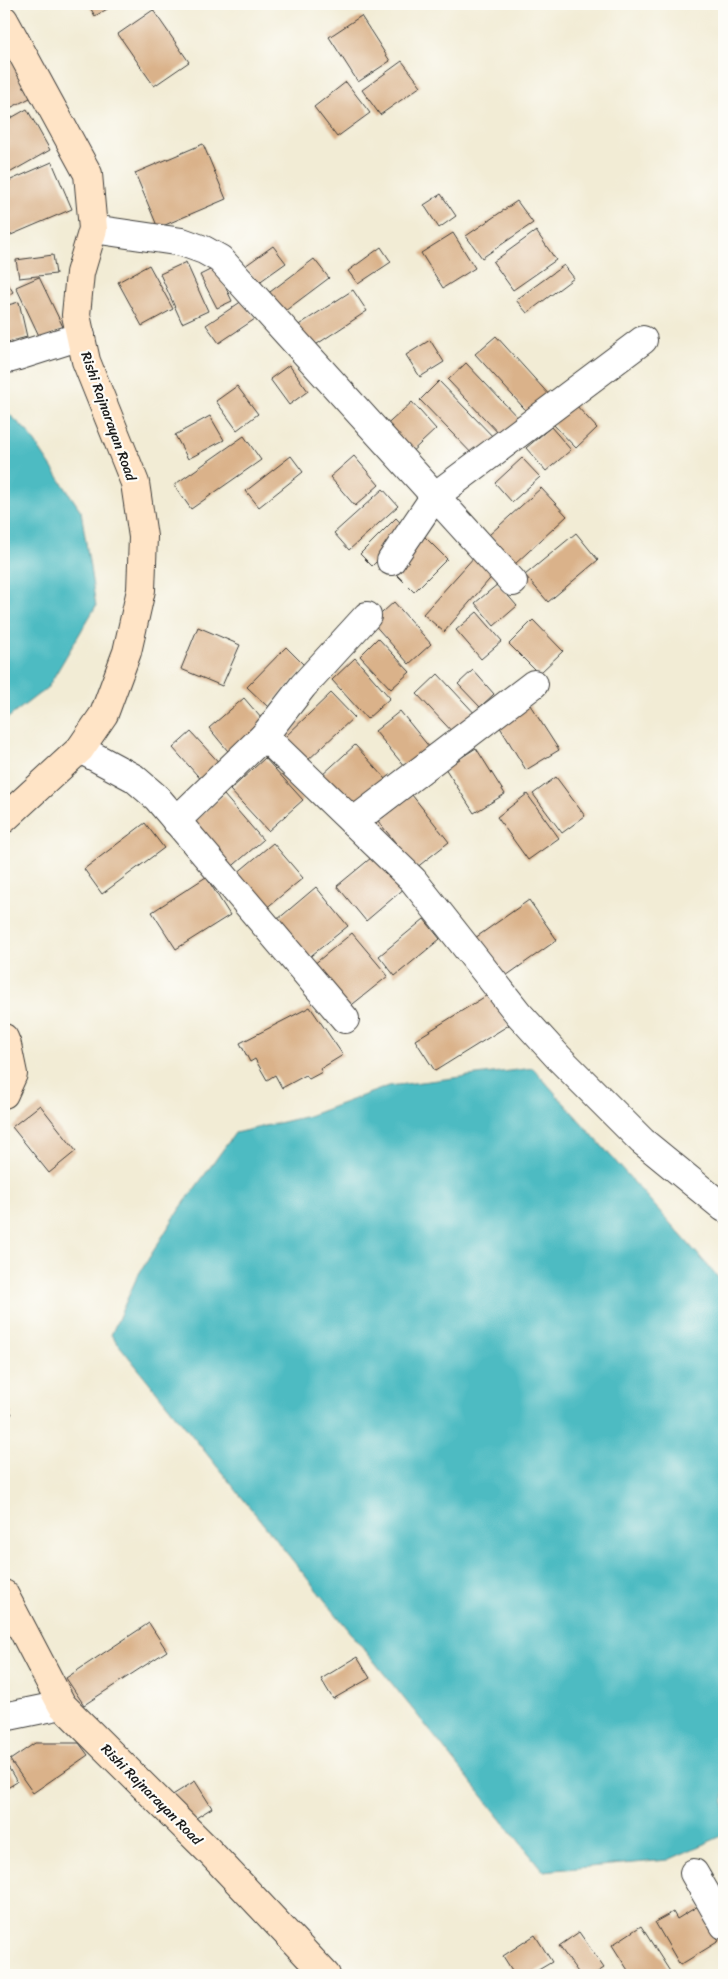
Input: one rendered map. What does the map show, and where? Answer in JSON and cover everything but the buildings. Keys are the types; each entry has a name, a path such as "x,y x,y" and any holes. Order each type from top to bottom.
{"main road":[{"name":"Rishi Rajnarayan Road","path":"4,20 88,174 93,229 80,273 76,315 86,361 135,483 143,537 141,590 127,652 104,714 80,749 4,819"},
{"path":"4,1038 8,1045 13,1074 4,1094"},
{"name":"Rishi Rajnarayan Road","path":"4,1594 62,1705 208,1850 326,1975"}],"street":[{"path":"93,229 182,242 204,250 220,259 513,582"},
{"path":"4,359 81,336"},
{"path":"391,562 435,496 644,340"},
{"path":"176,821 264,736 304,686 367,616"},
{"path":"353,822 534,684"},
{"path":"264,736 413,880 518,1013 559,1058 642,1141 724,1208"},
{"path":"80,749 134,778 157,798 345,1019"},
{"path":"4,1717 62,1705"},
{"path":"694,1873 724,1925"}],"water":[{"path":"4,409 28,432 81,511 96,606 48,687 4,721"},
{"path":"533,1068 724,1284 724,1835 668,1860 543,1871 111,1335 137,1277 179,1210 235,1133 308,1116 389,1086"}]}
